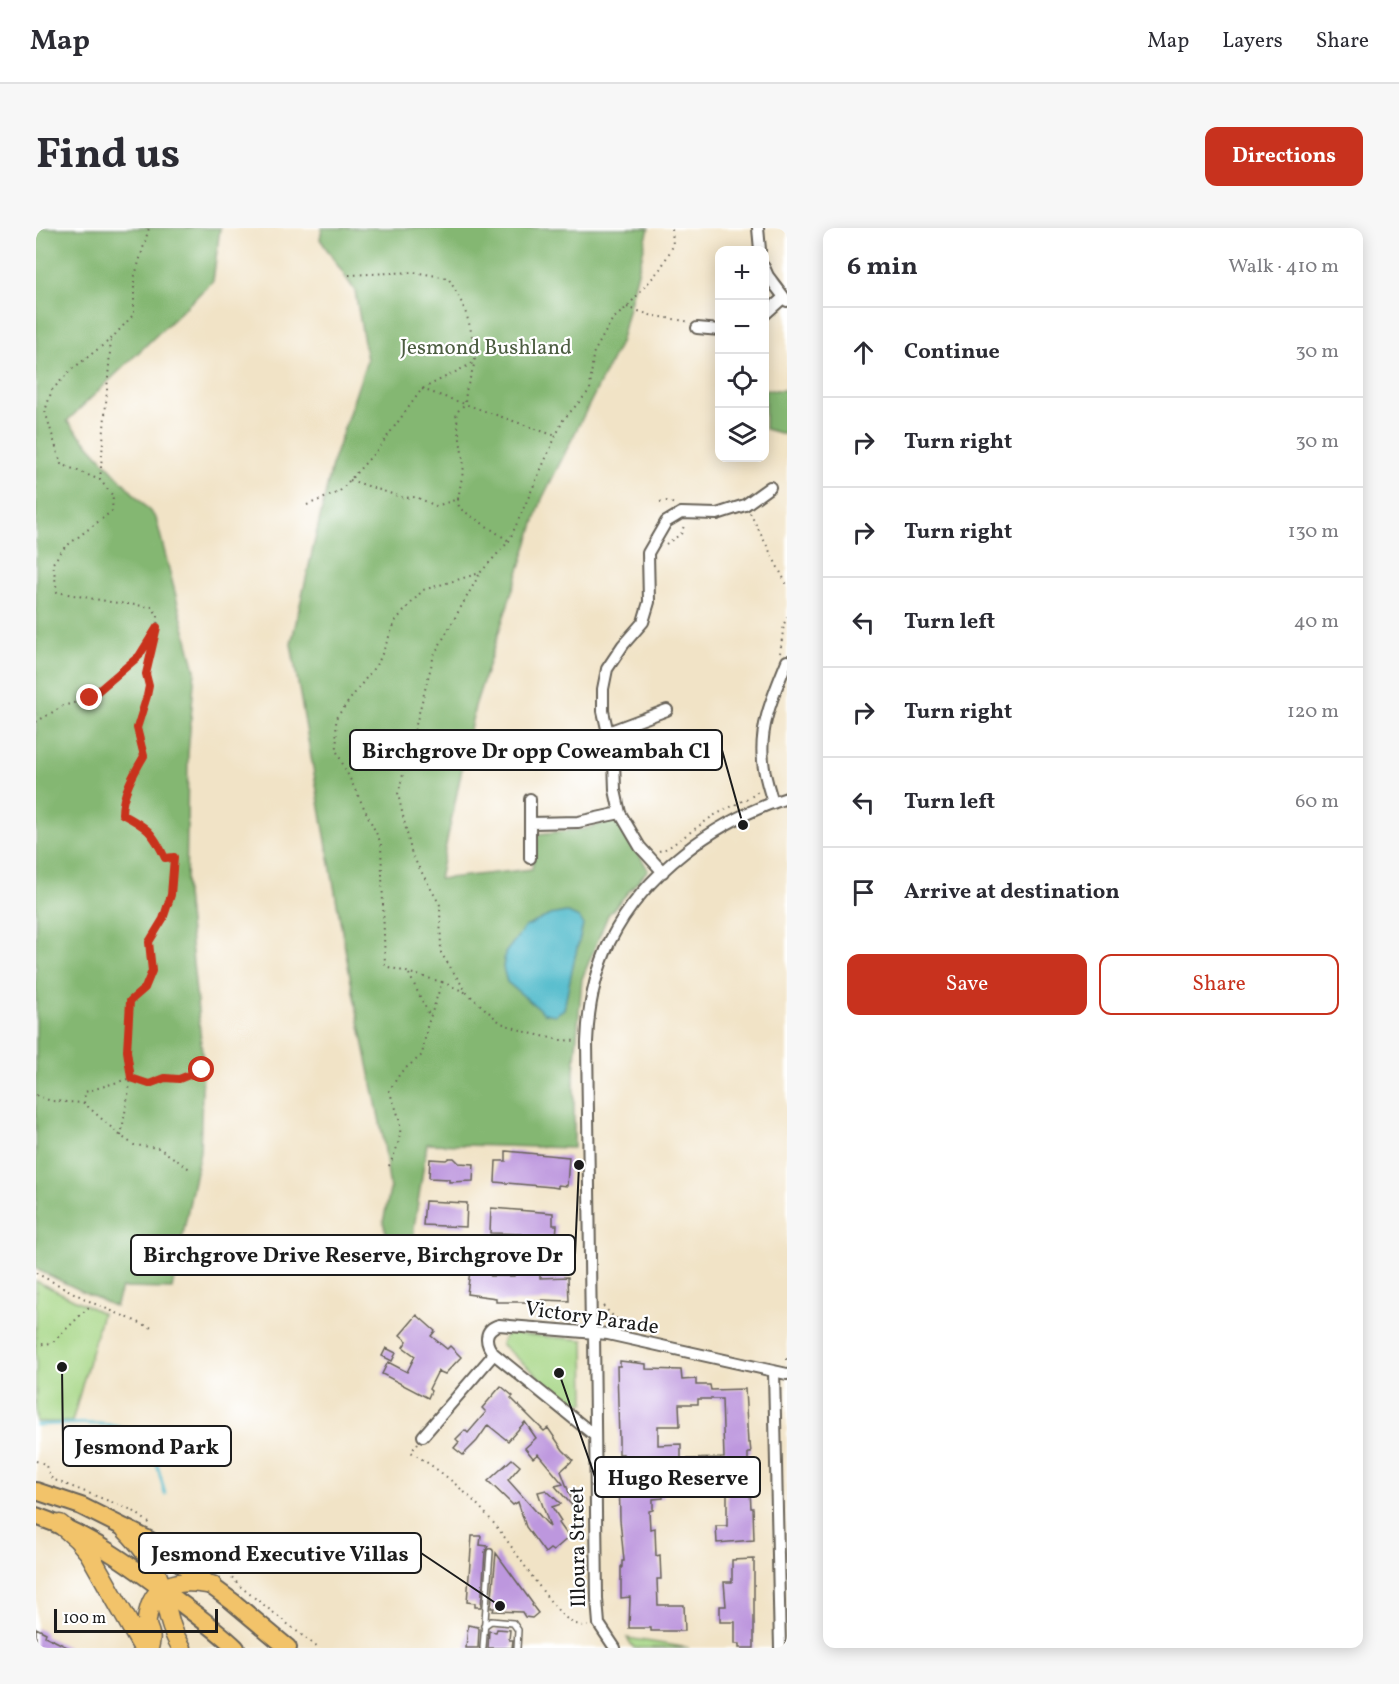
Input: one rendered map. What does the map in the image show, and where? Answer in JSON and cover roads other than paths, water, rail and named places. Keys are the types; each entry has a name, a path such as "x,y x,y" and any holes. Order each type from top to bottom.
{"highway":[{"path":"36,1491 81,1506 157,1545 212,1585 288,1648"},
{"path":"36,1516 60,1524 119,1557 236,1648"},
{"path":"60,1524 89,1553 140,1642 148,1648 151,1636 147,1627 147,1619 154,1599 162,1589 183,1581 212,1585"},
{"path":"125,1529 140,1543 157,1574 171,1627 182,1648"}],"street":[{"path":"758,228 760,246"},
{"path":"769,277 785,300 769,312"},
{"path":"697,328 715,330"},
{"path":"663,872 640,847 620,813 615,790 614,760 603,711 603,689 607,669 623,645 643,622 649,602 648,553 666,522 684,513 717,514 745,505 770,487"},
{"path":"773,803 763,765 762,741 768,706 787,661"},
{"path":"608,732 667,710"},
{"name":"Illoura Street","path":"615,1648 599,1624 587,1042 592,993 610,942 632,906 663,872 691,848 727,824 787,798"},
{"path":"530,799 530,858"},
{"path":"531,823 578,822 620,813"},
{"name":"Victory Parade","path":"494,1353 488,1346 487,1338 491,1329 499,1325 593,1332 787,1374"},
{"path":"423,1436 494,1353 594,1435"},
{"path":"774,1371 780,1648"}],"lane":[{"path":"483,1648 489,1552"},
{"path":"484,1626 491,1621 513,1623 518,1630 517,1648"}],"water":[{"path":"566,912 579,918 583,925 564,1009 555,1015 544,1013 507,982 503,968 505,953 525,927 550,915"}],"waterway":[{"path":"36,1425 100,1424 130,1431 142,1439 151,1450 165,1494"}],"place":[{"name":"Birchgrove Dr opp Coweambah Cl","path":"743,825"},
{"name":"Birchgrove Drive Reserve, Birchgrove Dr","path":"579,1165"},
{"name":"Jesmond Park","path":"62,1367"},
{"name":"Hugo Reserve","path":"559,1373"},
{"name":"Jesmond Executive Villas","path":"500,1606"}],"park label":[{"name":"Jesmond Bushland","path":"486,347"}]}
